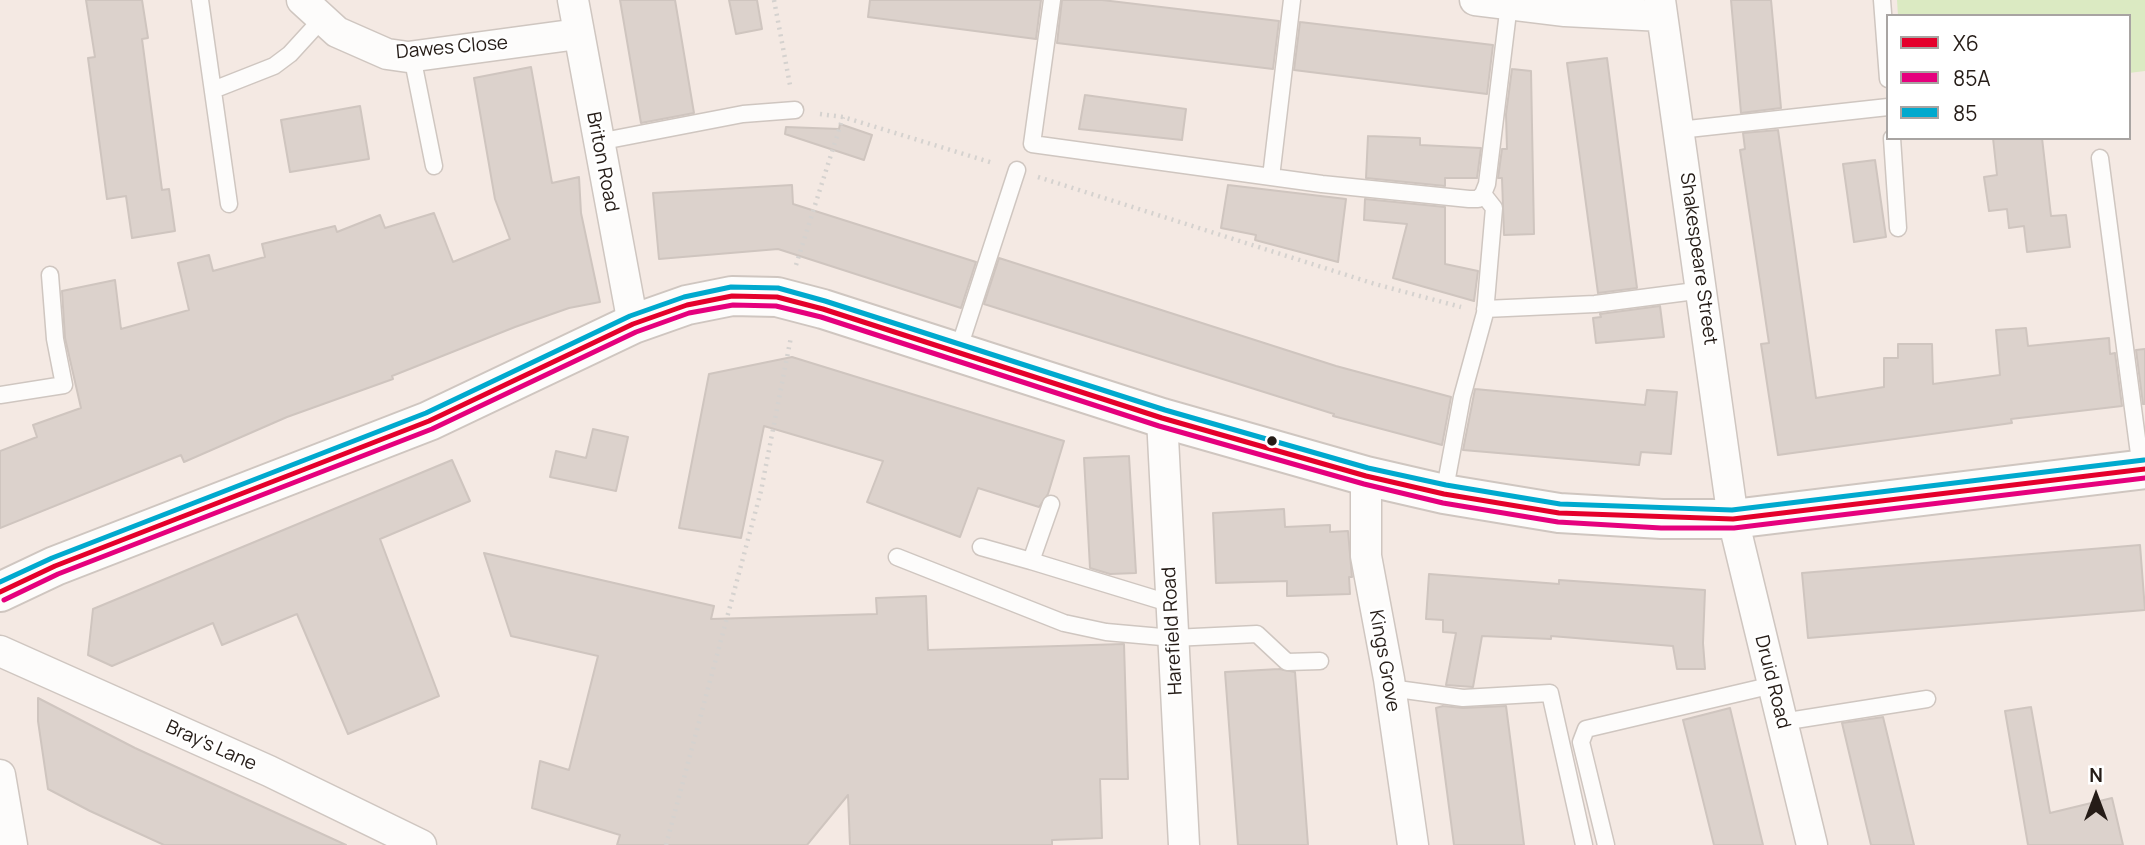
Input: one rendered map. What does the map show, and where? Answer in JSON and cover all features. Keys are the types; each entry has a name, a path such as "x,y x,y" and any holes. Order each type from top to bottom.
{"highway":[{"path":"0,592 55,566 429,421 633,324 687,305 719,298 764,296 792,301 958,351 1162,418 1366,476 1444,494 1594,516 1733,519 2143,469"}],"street":[{"name":"Briton Road","path":"573,0 633,324"},
{"path":"1475,0 1565,11 1661,8"},
{"name":"Shakespeare Street","path":"1661,8 1703,290 1733,519"},
{"name":"Dawes Close","path":"312,9 337,32 370,49 387,54 412,56 578,34"},
{"name":"Harefield Road","path":"1162,418 1184,845"},
{"name":"Kings Grove","path":"1366,476 1366,556 1390,688 1413,845"},
{"name":"Druid Road","path":"1733,519 1812,845"},
{"name":"Bray's Lane","path":"0,651 269,771 421,845"},
{"path":"0,775 12,845"}],"lane":[{"path":"200,0 229,204"},
{"path":"1052,0 1032,144 1272,177 1469,199 1478,199 1483,194 1509,4"},
{"path":"1272,177 1292,0"},
{"path":"1882,0 1886,53"},
{"path":"213,90 274,66 290,54 312,9"},
{"path":"412,56 434,166"},
{"path":"1679,130 1886,107"},
{"path":"598,142 743,114 795,110"},
{"path":"1892,140 1898,228"},
{"path":"2100,158 2143,469"},
{"path":"958,351 1017,170"},
{"path":"1444,494 1462,397 1485,311 1494,208 1483,194"},
{"path":"0,395 64,385 55,339 50,275"},
{"path":"1485,311 1595,304 1703,290"},
{"path":"1031,561 1051,504"},
{"path":"981,547 1172,604"},
{"path":"897,557 1064,623 1107,632 1173,638 1257,634 1287,662 1320,661"},
{"path":"1606,845 1581,742 1586,729 1773,685"},
{"path":"1390,688 1463,698 1550,692 1584,845"},
{"path":"1782,722 1927,699"}],"path":[{"path":"774,0 795,110 843,117 1375,284 1485,311"},
{"path":"666,845 761,491 792,301 843,117"}],"green space":[{"path":"1897,0 2145,0 2145,71 2131,73 2131,14 1898,14"}],"building":[{"path":"86,0 142,0 148,38 142,39 162,190 169,189 175,231 132,238 126,196 107,199 88,58 95,57"},
{"path":"620,0 675,0 694,113 641,123"},
{"path":"729,0 757,0 762,29 736,34"},
{"path":"870,0 1041,0 1036,39 868,17"},
{"path":"1062,0 1102,0 1279,21 1273,69 1057,43"},
{"path":"1731,0 1771,0 1781,108 1741,113"},
{"path":"1300,22 1493,45 1487,94 1294,70"},
{"path":"1607,58 1637,288 1598,293 1567,63"},
{"path":"531,67 552,183 579,177 581,213 600,302 569,308 515,327 392,376 393,379 287,417 184,462 181,455 0,528 0,451 37,437 33,425 81,408 65,338 62,291 115,280 121,329 189,310 178,263 209,255 213,271 265,257 262,244 335,226 337,232 380,215 385,228 434,213 453,262 510,239 495,199 474,78"},
{"path":"1512,69 1531,71 1534,234 1504,235 1502,178 1498,178 1502,149 1507,149 1506,114"},
{"path":"1085,95 1186,109 1182,140 1079,129"},
{"path":"360,106 369,159 290,172 281,120"},
{"path":"840,124 872,135 864,160 785,134 786,127 839,129"},
{"path":"1778,130 1816,398 1884,387 1884,358 1898,358 1898,344 1932,344 1933,384 2000,375 1996,330 2026,328 2028,346 2109,338 2110,354 2115,353 2122,406 2011,419 2012,423 1778,455 1761,344 1769,343 1740,150 1745,149 1743,133"},
{"path":"1368,136 1420,138 1420,145 1481,148 1477,178 1445,178 1445,186 1366,178"},
{"path":"1993,140 2042,140 2051,216 2066,215 2070,247 2027,252 2024,226 2009,228 2007,209 1989,211 1984,177 1997,175"},
{"path":"1875,160 1886,237 1854,242 1843,164"},
{"path":"792,185 793,204 976,262 961,308 778,249 659,259 653,193"},
{"path":"1228,185 1346,199 1338,262 1255,240 1256,235 1221,228"},
{"path":"1365,199 1445,207 1445,264 1478,271 1474,301 1393,278 1407,224 1364,220"},
{"path":"999,258 1336,366 1451,397 1442,445 1333,416 1334,414 984,304"},
{"path":"1660,306 1664,337 1596,343 1593,318 1601,317 1600,314"},
{"path":"2145,349 2145,404 2143,404 2136,350"},
{"path":"792,357 1064,441 1048,494 1039,507 978,488 960,537 867,502 883,461 764,426 741,538 679,528 709,374"},
{"path":"1475,389 1645,405 1647,390 1677,392 1671,454 1641,452 1639,465 1463,450"},
{"path":"593,429 628,437 616,491 550,477 556,451 586,458"},
{"path":"1129,456 1136,573 1110,574 1090,568 1084,458"},
{"path":"452,460 470,501 380,539 439,696 348,734 297,614 222,645 213,623 112,666 88,655 93,609"},
{"path":"1284,509 1285,527 1330,525 1330,532 1348,531 1352,577 1349,577 1350,594 1287,596 1287,581 1216,583 1213,513"},
{"path":"2140,545 2145,610 1808,638 1802,573"},
{"path":"484,553 714,606 711,619 877,614 876,598 926,596 928,650 1124,644 1128,779 1100,779 1102,838 1052,840 1052,845 850,845 848,795 807,845 617,845 620,835 532,808 540,761 569,770 598,656 511,636"},
{"path":"1429,574 1559,584 1559,580 1705,590 1705,669 1677,669 1673,646 1551,636 1551,639 1482,636 1473,687 1446,685 1456,633 1443,632 1443,620 1426,619"},
{"path":"1279,669 1295,672 1308,845 1238,845 1225,672"},
{"path":"38,698 135,748 346,845 164,845 90,811 48,789 38,721"},
{"path":"1506,706 1524,845 1454,845 1436,708"},
{"path":"2031,707 2050,813 2112,798 2123,845 2028,845 2005,711"},
{"path":"1730,708 1763,845 1714,845 1683,720"},
{"path":"1883,717 1914,845 1871,845 1842,723"}],"transit line":[{"name":"85","path":"0,582 52,558 426,413 630,316 684,297 731,287 778,288 825,301 1165,410 1368,468 1446,485 1560,504 1732,510 2144,460"},
{"name":"X6","path":"0,592 55,566 429,421 633,324 687,305 732,296 777,297 823,309 1162,418 1366,476 1444,494 1559,513 1733,519 2145,469"},
{"name":"85A","path":"4,600 58,574 432,429 636,332 689,313 733,305 776,306 821,317 1159,426 1364,484 1443,503 1558,522 1661,528 1734,528 2145,478"}]}
